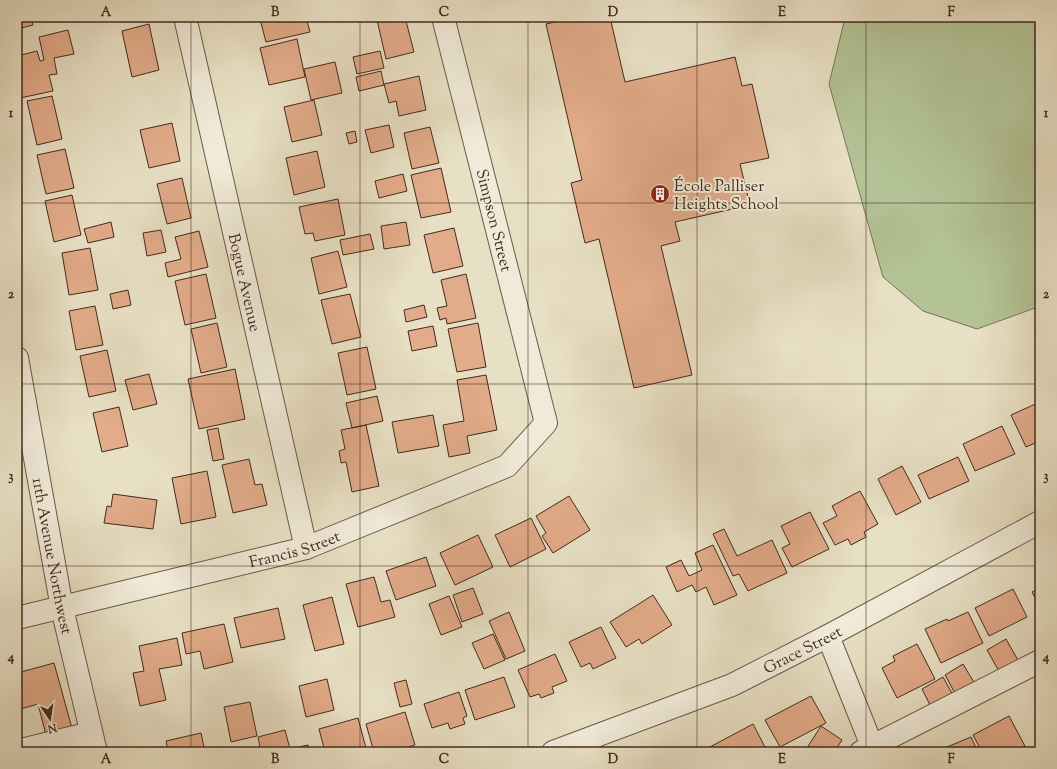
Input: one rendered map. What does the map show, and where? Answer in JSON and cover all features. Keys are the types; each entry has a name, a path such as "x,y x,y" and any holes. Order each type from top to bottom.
{"street":[{"name":"Bogue Avenue","path":"185,17 306,548"},
{"name":"Simpson Street","path":"443,17 546,423"},
{"name":"11th Avenue Northwest","path":"17,358 62,608 94,742"},
{"name":"Francis Street","path":"17,618 306,548 507,466 546,423"},
{"name":"Grace Street","path":"553,752 732,685 828,636 1040,522"},
{"path":"828,636 870,750 1040,662"},
{"path":"17,751 94,742"}],"green space":[{"path":"848,17 1040,17 1040,305 1038,307 977,329 923,311 883,277 829,84 844,22"}],"building":[{"path":"17,17 31,17 33,25 17,29"},
{"path":"271,17 306,17 310,32 266,42 260,19"},
{"path":"390,17 405,17 414,52 386,59 377,20"},
{"name":"École Palliser Heights School","path":"577,17 610,17 625,82 735,57 742,86 752,84 769,158 740,164 750,205 675,222 680,241 661,246 692,375 634,388 599,239 585,243 571,183 582,180 546,24"},
{"path":"149,24 159,70 132,77 122,31"},
{"path":"68,30 74,54 54,58 57,74 49,75 53,91 20,98 17,84 17,72 19,72 17,56 37,51 40,61 44,60 39,37"},
{"path":"297,39 305,77 269,85 260,48"},
{"path":"380,51 384,68 357,74 353,57"},
{"path":"335,62 342,93 311,100 304,69"},
{"path":"381,71 384,85 359,91 356,77"},
{"path":"419,76 426,110 399,116 396,101 389,103 384,84"},
{"path":"52,96 62,139 37,145 27,101"},
{"path":"314,100 322,135 292,142 284,107"},
{"path":"172,123 180,161 149,168 140,130"},
{"path":"389,125 394,147 371,153 365,130"},
{"path":"430,127 439,163 412,169 404,133"},
{"path":"355,131 357,142 349,144 346,133"},
{"path":"65,149 74,188 46,194 37,155"},
{"path":"317,151 325,187 294,195 286,158"},
{"path":"441,168 451,212 421,218 411,175"},
{"path":"403,174 407,191 379,198 375,181"},
{"path":"182,178 191,218 167,224 157,184"},
{"path":"72,195 81,235 54,242 45,201"},
{"path":"338,199 345,235 315,241 313,233 305,234 299,207"},
{"path":"111,222 114,237 88,243 84,229"},
{"path":"406,222 410,245 384,249 381,226"},
{"path":"454,228 463,266 433,273 424,235"},
{"path":"161,230 166,252 147,256 143,233"},
{"path":"199,231 208,267 168,277 165,263 181,259 175,237"},
{"path":"370,234 374,249 343,255 340,240"},
{"path":"90,248 98,290 69,295 62,253"},
{"path":"338,251 347,287 319,294 311,258"},
{"path":"206,274 216,318 185,325 175,281"},
{"path":"466,274 476,318 447,324 446,318 440,320 437,308 447,306 441,280"},
{"path":"128,290 131,305 113,309 110,294"},
{"path":"350,294 361,337 332,344 321,300"},
{"path":"424,305 427,317 406,322 404,310"},
{"path":"95,306 103,345 76,350 69,311"},
{"path":"217,323 227,367 201,373 191,329"},
{"path":"478,323 486,367 457,372 448,329"},
{"path":"433,326 437,346 412,351 408,331"},
{"path":"367,347 376,389 347,395 338,353"},
{"path":"107,350 116,391 89,397 80,356"},
{"path":"235,369 245,419 199,429 188,379"},
{"path":"149,374 157,404 133,410 125,380"},
{"path":"486,375 497,430 467,436 470,453 449,457 443,425 464,421 457,380"},
{"path":"377,396 383,421 352,428 346,403"},
{"path":"1040,402 1040,441 1026,447 1011,415"},
{"path":"119,407 128,446 102,452 93,413"},
{"path":"433,415 439,446 398,453 392,422"},
{"path":"366,425 379,486 352,492 346,462 341,463 339,451 345,449 341,430"},
{"path":"1002,426 1015,454 975,471 963,444"},
{"path":"218,428 224,459 213,461 207,430"},
{"path":"958,457 969,481 929,499 918,475"},
{"path":"249,459 255,485 262,484 267,505 233,513 222,465"},
{"path":"902,466 921,502 896,515 878,479"},
{"path":"207,471 216,517 181,524 172,478"},
{"path":"860,491 878,524 864,532 866,537 851,545 848,539 835,545 823,523 837,516 832,506"},
{"path":"113,494 157,500 153,529 104,523 107,506 111,507"},
{"path":"569,496 590,530 553,553 542,536 546,533 536,516"},
{"path":"810,512 829,549 792,567 782,548 790,544 781,526"},
{"path":"531,518 546,549 510,567 495,535"},
{"path":"724,529 737,556 772,540 787,573 748,591 739,574 733,576 713,534"},
{"path":"478,535 493,567 455,585 440,553"},
{"path":"713,545 737,595 714,605 706,587 696,592 692,585 677,592 666,567 681,560 689,576 702,570 695,553"},
{"path":"426,557 436,586 396,600 386,571"},
{"path":"374,577 381,602 390,600 395,617 358,627 346,584"},
{"path":"473,588 483,614 462,622 453,595"},
{"path":"1040,588 1040,607 1032,592"},
{"path":"1013,589 1027,617 989,636 975,608"},
{"path":"653,595 672,625 642,644 639,639 626,647 610,622"},
{"path":"449,596 462,627 441,635 429,604"},
{"path":"332,597 344,644 315,651 303,605"},
{"path":"278,608 285,639 241,648 234,618"},
{"path":"509,612 525,651 506,659 489,621"},
{"path":"968,612 983,643 941,663 925,629 947,619 948,621"},
{"path":"224,624 233,662 204,669 200,651 186,654 182,633"},
{"path":"601,627 616,658 593,669 590,663 581,667 569,642"},
{"path":"493,634 505,660 484,669 472,643"},
{"path":"177,638 182,665 159,669 166,700 140,706 133,673 144,671 139,646"},
{"path":"1006,639 1019,662 1000,673 987,650"},
{"path":"917,644 935,679 897,698 882,668 895,661 893,656"},
{"path":"555,654 567,681 552,687 554,693 541,698 539,694 530,697 518,670"},
{"path":"54,663 73,732 47,739 38,704 17,710 17,673"},
{"path":"963,664 975,684 956,695 945,675"},
{"path":"504,677 515,707 475,720 465,690"},
{"path":"943,677 953,695 931,707 922,689"},
{"path":"327,679 334,710 306,717 299,686"},
{"path":"406,680 412,704 400,707 394,683"},
{"path":"459,692 467,716 463,718 465,724 450,729 448,723 432,728 424,704"},
{"path":"811,696 826,723 780,747 765,720"},
{"path":"250,702 257,736 231,742 224,707"},
{"path":"405,712 415,745 390,752 374,752 366,724"},
{"path":"1009,716 1028,752 982,752 973,735"},
{"path":"358,718 367,752 325,752 319,729"},
{"path":"17,720 22,743 17,745"},
{"path":"753,724 766,749 759,752 710,752 708,748"},
{"path":"821,726 842,740 834,752 813,752 807,748"},
{"path":"1040,729 1040,743 1035,732"},
{"path":"285,730 290,749 308,745 310,752 261,752 258,737"},
{"path":"201,733 205,752 168,752 166,741"},
{"path":"971,737 978,752 935,752"}],"place":[{"name":"École Palliser Heights School","path":"660,194"}]}
